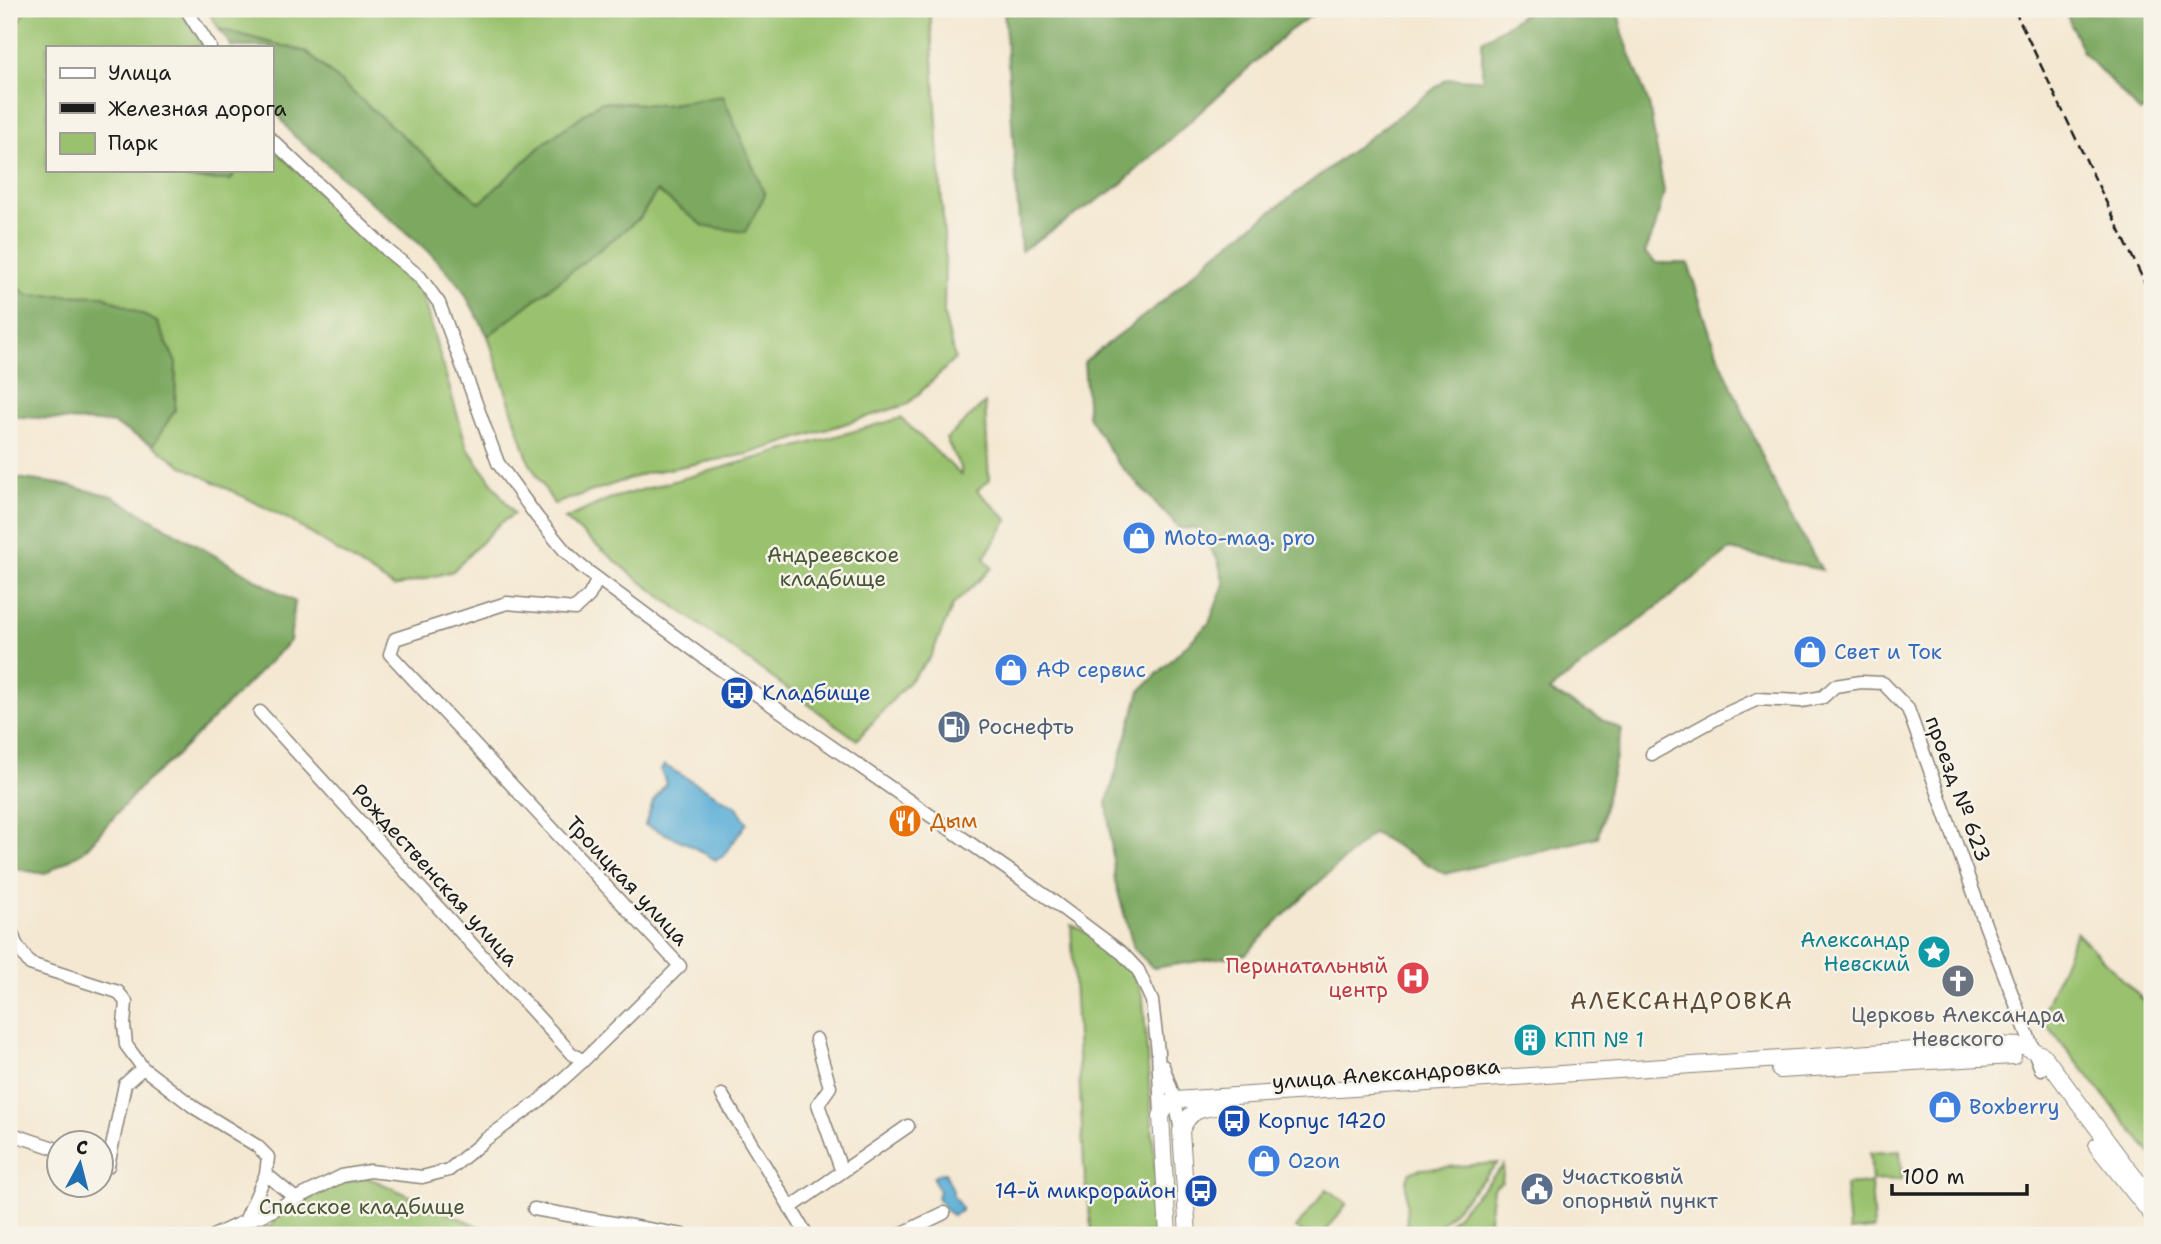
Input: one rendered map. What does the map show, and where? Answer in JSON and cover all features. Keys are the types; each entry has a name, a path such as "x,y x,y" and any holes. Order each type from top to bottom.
{"main road":[{"name":"улица Александровка","path":"1168,1106 1934,1048 2028,1051"},
{"name":"улица Александровка","path":"1203,1102 1998,1056 2028,1051"},
{"path":"2028,1051 2152,1199"},
{"path":"2028,1051 2112,1167 2152,1215"},
{"path":"1188,1235 1181,1131 1185,1121 1203,1102"},
{"path":"1168,1106 1168,1235"}],"street":[{"path":"186,9 209,46"},
{"path":"273,141 387,250 420,277 439,303 498,463 565,551 598,579 703,657 1050,899 1122,953 1138,970 1152,1001 1168,1106 1181,1131"},
{"name":"Троицкая улица","path":"215,1235 342,1176 370,1171 422,1177 450,1170 486,1139 539,1101 680,966 390,654 395,639 507,603 575,609 589,596 598,579"},
{"name":"проезд № 623","path":"1652,754 1758,699 1801,701 1823,697 1835,686 1861,682 1883,683 1908,709 2028,1051"},
{"name":"Рождественская улица","path":"260,712 570,1053 583,1061"},
{"path":"9,925 16,944 30,964 118,992 126,1002 126,1045 143,1068 195,1108 257,1146 268,1157 266,1174 245,1221"},
{"path":"816,1039 830,1087 818,1104 842,1172"},
{"path":"1158,1052 1168,1078 1177,1088 1203,1102"},
{"path":"116,1128 125,1084 143,1068"},
{"path":"1168,1078 1168,1106"},
{"path":"722,1095 807,1235"},
{"path":"790,1208 908,1126"},
{"path":"9,1133 46,1145"},
{"path":"266,1174 295,1198"},
{"path":"534,1209 682,1235"},
{"path":"899,1235 944,1213"}],"green space":[{"path":"25,9 181,9 203,46 46,46 46,172 180,172 187,179 231,180 235,172 273,172 273,147 360,233 418,281 467,447 514,514 499,524 453,571 394,587 288,519 184,467 153,445 175,410 176,363 157,322 104,296 28,295 9,281 9,27 17,27"},
{"path":"207,9 930,9 945,254 944,315 955,359 908,404 748,454 647,473 554,504 529,462 488,336 640,218 657,191 704,226 723,96 664,105 601,102 543,144 480,204 306,52 219,29"},
{"path":"1004,9 1320,9 1288,32 1119,186 1021,251"},
{"path":"1531,9 1617,9 1624,37 1649,104 1664,192 1655,228 1645,253 1656,263 1688,263 1714,346 1782,501 1822,570 1730,550 1549,691 1622,730 1598,837 1445,874 1373,833 1294,905 1246,954 1153,968 1134,949 1115,881 1107,802 1140,691 1209,623 1224,584 1218,560 1196,529 1179,528 1117,462 1088,416 1084,362 1163,301 1216,253 1447,79 1482,80 1482,41"},
{"path":"2064,9 2152,9 2152,106 2140,112 2083,52"},
{"path":"219,29 306,52 480,203 543,144 601,102 664,105 723,96 765,195 745,232 704,226 657,191 640,218 488,336 460,285 430,253 292,134 273,107 273,46 231,46"},
{"path":"180,172 235,172 231,180 187,179"},
{"path":"9,281 28,295 104,296 157,322 176,363 175,410 153,445 112,423 9,416"},
{"name":"Андреевское кладбище","path":"985,403 989,481 977,490 1008,520 984,558 992,568 953,605 930,658 857,740 636,578 565,519 609,499 901,418 961,475 961,469 946,439"},
{"path":"9,477 60,484 112,496 295,602 290,641 176,756 143,784 84,851 45,874 9,868"},
{"path":"1071,925 1096,938 1121,959 1134,975 1143,998 1160,1235 1092,1235 1084,1166"},
{"path":"2076,932 2152,1009 2152,1155 2041,1018"},
{"path":"1900,1151 1902,1179 1872,1181 1870,1153"},
{"path":"1498,1163 1431,1235 1407,1235 1406,1182 1410,1172"},
{"path":"1504,1165 1502,1182 1493,1188 1487,1235 1438,1235"},
{"name":"Спасское кладбище","path":"367,1177 498,1235 261,1235 263,1229 273,1225 279,1212 323,1187"},
{"path":"1871,1183 1874,1229 1849,1231 1845,1185"},
{"path":"1327,1189 1347,1204 1323,1235 1305,1235 1296,1228"}],"water":[{"path":"664,765 737,807 747,823 723,856 716,860 645,825 653,802 666,783 661,770"},
{"path":"945,1173 953,1196 961,1207 961,1211 953,1215 937,1197 939,1191 933,1178 937,1174"}],"railway":[{"path":"2014,9 2152,298"}],"place":[{"name":"Moto-mag. pro","path":"1139,538"},
{"name":"Свет и Ток","path":"1810,652"},
{"name":"АФ сервис","path":"1011,670"},
{"name":"Кладбище","path":"737,693"},
{"name":"Роснефть","path":"954,727"},
{"name":"Дым","path":"905,821"},
{"name":"Александр Невский","path":"1934,952"},
{"name":"Перинатальный центр","path":"1413,978"},
{"name":"Церковь Александра Невского","path":"1958,981"},
{"name":"КПП № 1","path":"1530,1040"},
{"name":"Boxberry","path":"1945,1107"},
{"name":"Корпус 1420","path":"1234,1121"},
{"name":"Ozon","path":"1264,1161"},
{"name":"Участковый опорный пункт","path":"1537,1189"},
{"name":"14-й микрорайон","path":"1201,1191"}],"district":[{"name":"АЛЕКСАНДРОВКА","path":"1682,1001"}]}
